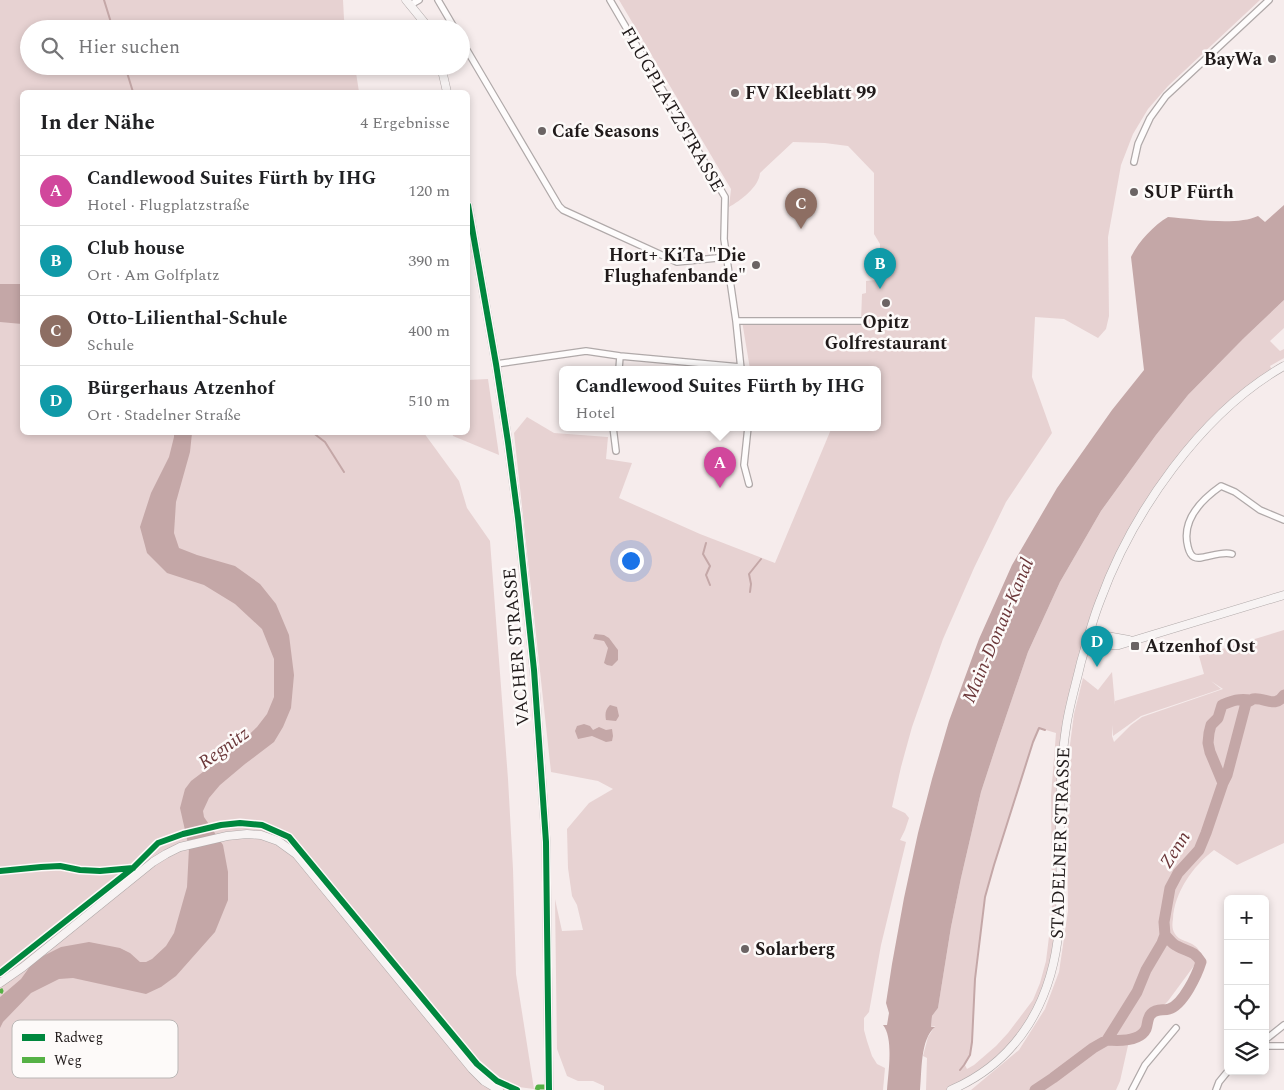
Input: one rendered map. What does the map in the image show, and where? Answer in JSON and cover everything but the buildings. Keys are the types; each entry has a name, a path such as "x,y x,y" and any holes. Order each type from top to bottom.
{"main road":[{"path":"408,2 422,20"},
{"path":"443,75 447,90"},
{"name":"VACHER STRASSE","path":"470,216 496,364 518,518 535,679 546,842 549,1090"},
{"name":"STADELNER STRASSE","path":"951,1090 991,1067 1008,1051 1031,1022 1039,1008 1048,984 1059,927 1061,882 1060,794 1066,725 1100,599 1119,556 1150,500 1179,460 1218,417 1259,381 1284,366"},
{"path":"1086,646 1119,644 1284,595"},
{"path":"1090,632 1131,640"},
{"path":"0,983 153,862 166,854 180,847 227,836 261,835 278,841 296,854 472,1069 484,1081 499,1090"}],"street":[{"path":"408,2 419,0"},
{"path":"438,0 450,20"},
{"name":"FLUGPLATZSTRASSE","path":"610,0 725,196 724,239 736,321 740,366"},
{"path":"1134,162 1138,144 1150,118 1166,96 1269,0"},
{"path":"470,55 563,210 677,262 727,257"},
{"path":"736,321 865,321"},
{"path":"496,364 586,351 720,366"},
{"path":"619,366 620,356"},
{"path":"614,431 616,451"},
{"path":"748,431 744,465 749,484"},
{"path":"1232,554 1226,552 1194,558 1190,553 1187,542 1188,522 1209,494 1221,486 1235,492 1260,510 1284,520"},
{"path":"1269,1037 1284,1025"},
{"path":"1132,1090 1145,1065 1176,1028"},
{"path":"1269,1046 1284,1046"},
{"path":"1216,1090 1225,1075"}],"shaded area":[{"path":"0,0 343,0 344,20 20,20 20,75 356,75 359,90 20,90 20,435 425,435 459,481 467,508 490,541 508,779 516,974 534,1089 511,1086 510,1090 0,1090"},
{"path":"619,0 1260,0 1168,86 1148,109 1133,134 1121,165 1108,237 1109,316 1106,329 1098,338 1064,319 1035,317 1032,377 1052,433 1006,502 943,639 912,727 892,807 905,813 909,818 900,840 906,842 881,945 869,1012 864,1018 864,1030 872,1056 877,1064 885,1068 883,1090 604,1090 604,1086 593,1081 578,1081 567,1076 557,1049 555,899 562,931 583,930 577,905 572,896 568,868 567,829 589,803 613,789 598,781 551,772 514,433 527,417 554,433 608,437 606,459 632,463 619,498 700,534 775,563 830,431 881,431 881,366 750,366 742,321 861,321 862,294 866,293 866,281 876,280 874,249 880,248 880,244 874,234 874,173 848,146 793,142 760,173 753,188 729,207 731,189"},
{"path":"1284,300 1284,328 1270,341 1280,351 1284,349 1284,358 1270,366 1273,372 1218,417 1150,500 1100,599 1066,725 1059,927 1039,1008 1008,1051 951,1090 926,1090 927,1058 923,1056 928,1037 935,1026 931,1027 932,1016 938,1008 951,927 981,792 1028,652 1060,582 1101,511 1156,435 1188,395","holes":["1039,728 1056,733 1051,796 1052,912 1046,961 1033,1000 996,1046 967,1069 965,1065 970,1055 972,1042 975,979 985,897"]},
{"path":"488,379 499,455 453,436 470,435 470,380"},
{"path":"1284,630 1284,843 1237,865 1214,850 1192,872 1177,900 1172,923 1177,936 1195,946 1202,955 1168,1001 1129,1041 1120,1081 1116,1090 971,1090 1019,1050 1045,1009 1059,972 1068,911 1067,768 1074,714 1083,678 1098,690 1112,672 1115,705 1115,701 1204,674 1199,656","holes":["1211,681 1223,689 1142,717 1114,742 1112,736 1112,725 1113,736 1141,716 1221,689"]}],"water":[{"name":"Main-Donau-Kanal","path":"1284,205 1284,300 1188,395 1156,435 1101,511 1060,582 1028,652 981,792 951,927 938,1008 932,1016 931,1027 935,1027 930,1032 924,1047 920,1090 887,1090 889,1047 883,1025 887,1025 889,1013 886,1003 892,964 918,833 949,721 979,639 1012,565 1057,488 1112,410 1144,370 1131,257 1147,234 1168,217 1239,221 1258,216 1265,222"},
{"path":"0,284 20,284 20,324 0,322"},
{"path":"174,435 192,435 190,452 176,502 174,533 179,548 235,566 260,584 276,604 289,635 294,675 291,708 274,742 220,785 209,798 203,811 204,817 223,845 228,872 228,900 215,932 176,976 161,987 146,994 73,978 59,979 31,993 3,1022 0,1028 0,997 21,979 31,965 41,957 61,947 89,942 120,948 130,953 140,962 146,962 166,946 174,933 187,887 189,848 180,808 185,789 191,781 236,747 257,727 267,714 274,697 274,659 262,629 235,604 204,585 167,573 147,553 140,527 151,493 169,457"},
{"path":"595,634 604,635 609,638 618,650 618,660 612,666 604,663 608,648 604,641 593,639"},
{"path":"610,705 617,707 619,716 616,721 606,720 606,712"},
{"path":"584,724 590,726 593,730 599,727 606,730 612,729 612,741 606,742 592,736 578,739 575,731 577,726"}],"waterway":[{"path":"104,0 110,20"},
{"path":"128,75 132,90"},
{"path":"316,435 325,442 344,472"},
{"path":"706,543 703,554 710,566 706,575 710,585"},
{"path":"750,592 749,574 761,559"},
{"name":"Zenn","path":"1035,1090 1107,1040 1137,992 1146,970 1162,943 1165,935 1164,922 1170,888 1178,873 1199,850 1206,833 1227,775 1246,703 1253,699 1273,702 1281,699 1284,695"},
{"name":"Zenn","path":"1223,783 1208,743 1211,725 1218,718 1222,705 1232,701 1250,700"},
{"path":"960,1070 970,1055 972,1042 975,979 985,897 1033,742 1039,728 1045,730"},
{"name":"Zenn","path":"1107,1040 1123,1040 1139,1036 1146,1029 1151,1014 1174,1006 1184,996 1193,982 1201,962 1196,955 1175,945 1165,935"}],"marked path":[{"path":"0,989 0,993"},
{"path":"537,1090 538,1087 549,1087"}],"cycle path":[{"path":"470,216 508,442 534,670 546,842 549,1090"},
{"path":"0,973 133,868 158,843 183,834 221,825 240,823 262,825 289,837 477,1064 497,1081 517,1090"},
{"path":"0,871 60,866 100,871 133,868"}],"place":[{"name":"BayWa","path":"1272,59"},
{"name":"FV Kleeblatt 99","path":"735,93"},
{"name":"Cafe Seasons","path":"542,131"},
{"name":"SUP Fürth","path":"1134,192"},
{"name":"Otto-Lilienthal-Schule","path":"801,229"},
{"name":"Hort+ KiTa \"Die Flughafenbande\"","path":"756,265"},
{"name":"Club house","path":"880,289"},
{"name":"Opitz Golfrestaurant","path":"886,303"},
{"name":"Candlewood Suites Fürth by IHG","path":"720,488"},
{"name":"Atzenhof Ost","path":"1135,646"},
{"name":"Bürgerhaus Atzenhof","path":"1097,667"},
{"name":"Solarberg","path":"745,949"}],"water label":[{"name":"Regnitz","path":"223,747"}]}
